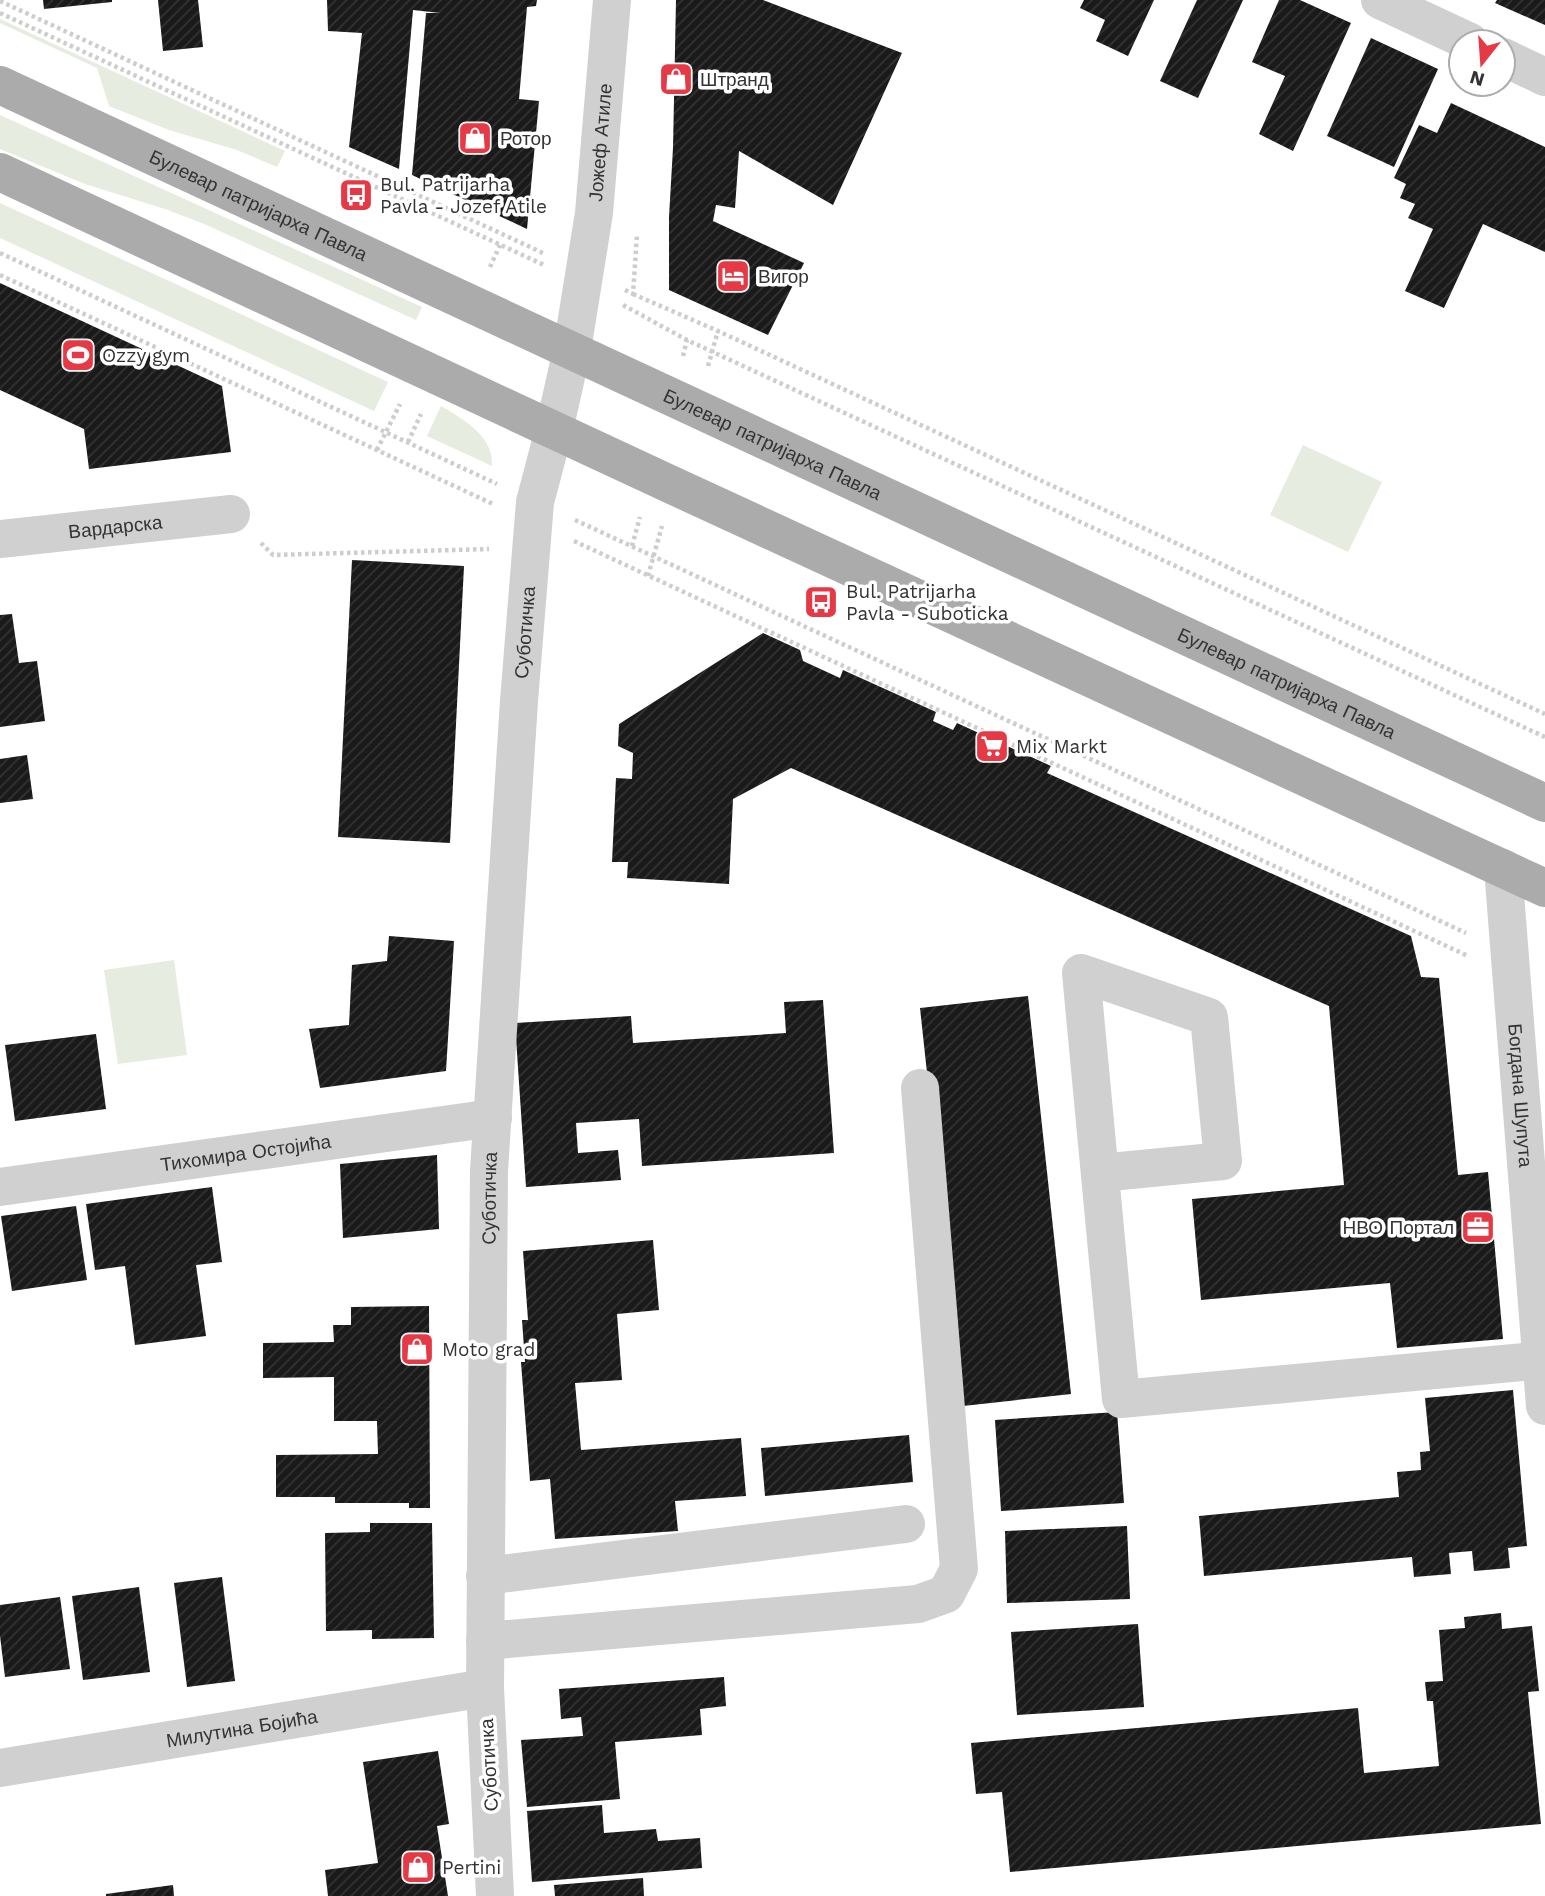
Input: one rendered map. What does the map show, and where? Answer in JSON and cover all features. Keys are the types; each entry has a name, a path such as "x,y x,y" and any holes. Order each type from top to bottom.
{"main road":[{"name":"Булевар патријарха Павла","path":"0,85 1545,803"},
{"path":"0,172 1545,888"}],"street":[{"name":"Јожеф Атиле","path":"554,430 572,350 594,213 612,0"},
{"path":"1380,0 1447,31"},
{"path":"1517,63 1545,76"},
{"name":"Суботичка","path":"495,1896 485,1688 489,1171 519,701 535,512 554,430"},
{"name":"Вардарска","path":"0,539 231,514"},
{"name":"Богдана Шупута","path":"1503,868 1545,1406"},
{"path":"1100,1173 1223,1161 1222,1148 1209,1017 1081,973 1121,1399 1543,1360"},
{"path":"485,1641 918,1604 946,1594 959,1569 920,1088"},
{"name":"Тихомира Остојића","path":"0,1187 493,1118"},
{"path":"485,1576 906,1524"},
{"name":"Милутина Бојића","path":"0,1768 485,1688"}],"path":[{"path":"0,1 544,254"},
{"path":"0,13 582,283 712,351 1545,737"},
{"path":"478,234 482,225"},
{"path":"490,267 500,245"},
{"path":"0,253 408,442 535,512 1511,964"},
{"path":"0,275 377,450 535,512 1511,964"},
{"path":"633,294 1545,714"},
{"path":"377,450 401,400"},
{"path":"408,442 423,410"},
{"path":"231,514 274,555 499,549 535,512"}],"shaded area":[{"path":"0,19 285,151 277,167 237,150 169,130 109,106 97,68 0,23"},
{"path":"0,115 422,307 416,320 202,223 85,184 0,149"},
{"path":"0,203 388,382 374,411 0,238"},
{"path":"441,406 483,437 491,455 492,466 427,436"},
{"path":"1303,445 1382,482 1348,552 1270,515"},
{"path":"174,960 187,1055 118,1064 104,970"}],"building":[{"path":"43,0 112,0 112,2 44,9"},
{"path":"158,0 198,0 203,47 163,51"},
{"name":"Ротор","path":"327,0 537,0 536,6 527,7 519,99 539,101 527,229 412,175 426,13 440,13 413,10 399,169 349,147 362,33 328,31"},
{"path":"676,0 763,0 902,53 833,205 739,151 735,208 716,205 713,221 804,263 768,335 669,290"},
{"path":"1084,0 1154,0 1128,56 1096,41 1105,20 1080,8"},
{"path":"1197,0 1243,0 1198,98 1160,81"},
{"path":"1279,0 1300,0 1351,23 1293,151 1259,134 1285,76 1252,62"},
{"path":"1497,0 1545,0 1545,25 1495,3"},
{"path":"1371,38 1438,69 1394,167 1327,136"},
{"path":"1451,103 1545,147 1545,252 1483,224 1444,308 1405,291 1433,229 1408,218 1415,204 1400,198 1406,184 1394,178 1419,125 1437,133"},
{"name":"Ozzy gym","path":"0,283 222,386 231,452 89,469 84,429 0,390"},
{"path":"352,560 464,566 450,843 338,837"},
{"path":"12,614 19,663 37,661 45,721 0,727 0,615"},
{"path":"763,633 800,650 803,661 840,678 843,670 936,712 933,721 953,730 957,723 1051,766 1047,773 1411,936 1421,977 1439,978 1458,1175 1488,1172 1503,1339 1397,1348 1390,1283 1201,1300 1192,1199 1344,1185 1329,1006 791,768 733,799 729,884 627,878 628,862 612,862 616,778 632,779 633,753 618,746 619,724"},
{"path":"27,755 33,799 0,803 0,759"},
{"path":"389,936 454,941 446,1071 320,1088 309,1029 349,1025 352,965 387,961"},
{"path":"1028,996 1071,1394 963,1406 920,1008"},
{"path":"823,1000 834,1153 642,1166 639,1119 576,1123 578,1153 618,1150 621,1180 526,1187 515,1023 631,1016 633,1043 786,1033 784,1002"},
{"path":"96,1034 106,1109 15,1121 5,1045"},
{"path":"437,1155 439,1229 343,1238 340,1164"},
{"path":"212,1187 222,1262 196,1265 206,1336 135,1345 125,1266 95,1270 86,1204"},
{"path":"76,1206 87,1280 12,1291 1,1216"},
{"path":"653,1240 659,1310 617,1314 622,1380 575,1383 581,1450 741,1438 746,1496 675,1501 678,1531 555,1539 550,1479 530,1481 521,1362 525,1362 522,1320 528,1320 523,1251"},
{"path":"429,1306 430,1508 409,1508 409,1503 335,1503 335,1497 276,1497 276,1455 378,1454 377,1421 334,1421 334,1377 263,1378 263,1343 334,1342 333,1325 351,1325 351,1307"},
{"path":"1513,1390 1527,1546 1508,1548 1510,1568 1474,1571 1472,1551 1449,1553 1451,1574 1414,1577 1412,1557 1204,1576 1199,1516 1399,1497 1397,1472 1421,1470 1420,1452 1430,1451 1425,1398"},
{"path":"1117,1412 1124,1503 1001,1511 995,1420"},
{"path":"909,1435 913,1482 765,1496 761,1448"},
{"path":"370,1523 432,1523 434,1638 372,1639 372,1630 326,1631 325,1533 370,1532"},
{"path":"1127,1526 1130,1599 1007,1603 1005,1531"},
{"path":"222,1577 235,1681 187,1687 174,1583"},
{"path":"139,1587 150,1672 83,1680 72,1596"},
{"path":"60,1597 70,1669 5,1677 0,1636 0,1605"},
{"path":"1501,1613 1502,1629 1532,1626 1539,1691 1528,1692 1541,1824 1010,1872 1002,1792 976,1794 971,1743 1358,1708 1364,1773 1439,1766 1433,1701 1427,1701 1425,1682 1443,1681 1439,1630 1465,1628 1464,1617"},
{"path":"1138,1624 1144,1707 1017,1715 1011,1632"},
{"path":"724,1677 726,1706 700,1709 702,1735 615,1742 620,1799 527,1807 521,1740 583,1736 581,1717 561,1719 559,1689"},
{"path":"438,1751 449,1824 437,1826 448,1896 328,1896 325,1870 378,1863 363,1762"},
{"path":"602,1805 604,1833 656,1829 658,1841 700,1838 702,1868 532,1882 527,1811"},
{"path":"643,1878 644,1896 555,1896 554,1885"},
{"path":"173,1885 174,1896 106,1896 106,1894"}],"place":[{"name":"Штранд","path":"676,79"},
{"name":"Ротор","path":"475,138"},
{"name":"Bul. Patrijarha Pavla - Jozef Atile","path":"356,195"},
{"name":"Вигор","path":"733,276"},
{"name":"Ozzy gym","path":"78,355"},
{"name":"Bul. Patrijarha Pavla - Suboticka","path":"821,602"},
{"name":"Mix Markt","path":"992,746"},
{"name":"НВО Портал","path":"1478,1227"},
{"name":"Moto grad","path":"417,1349"},
{"name":"Pertini","path":"418,1867"}]}
